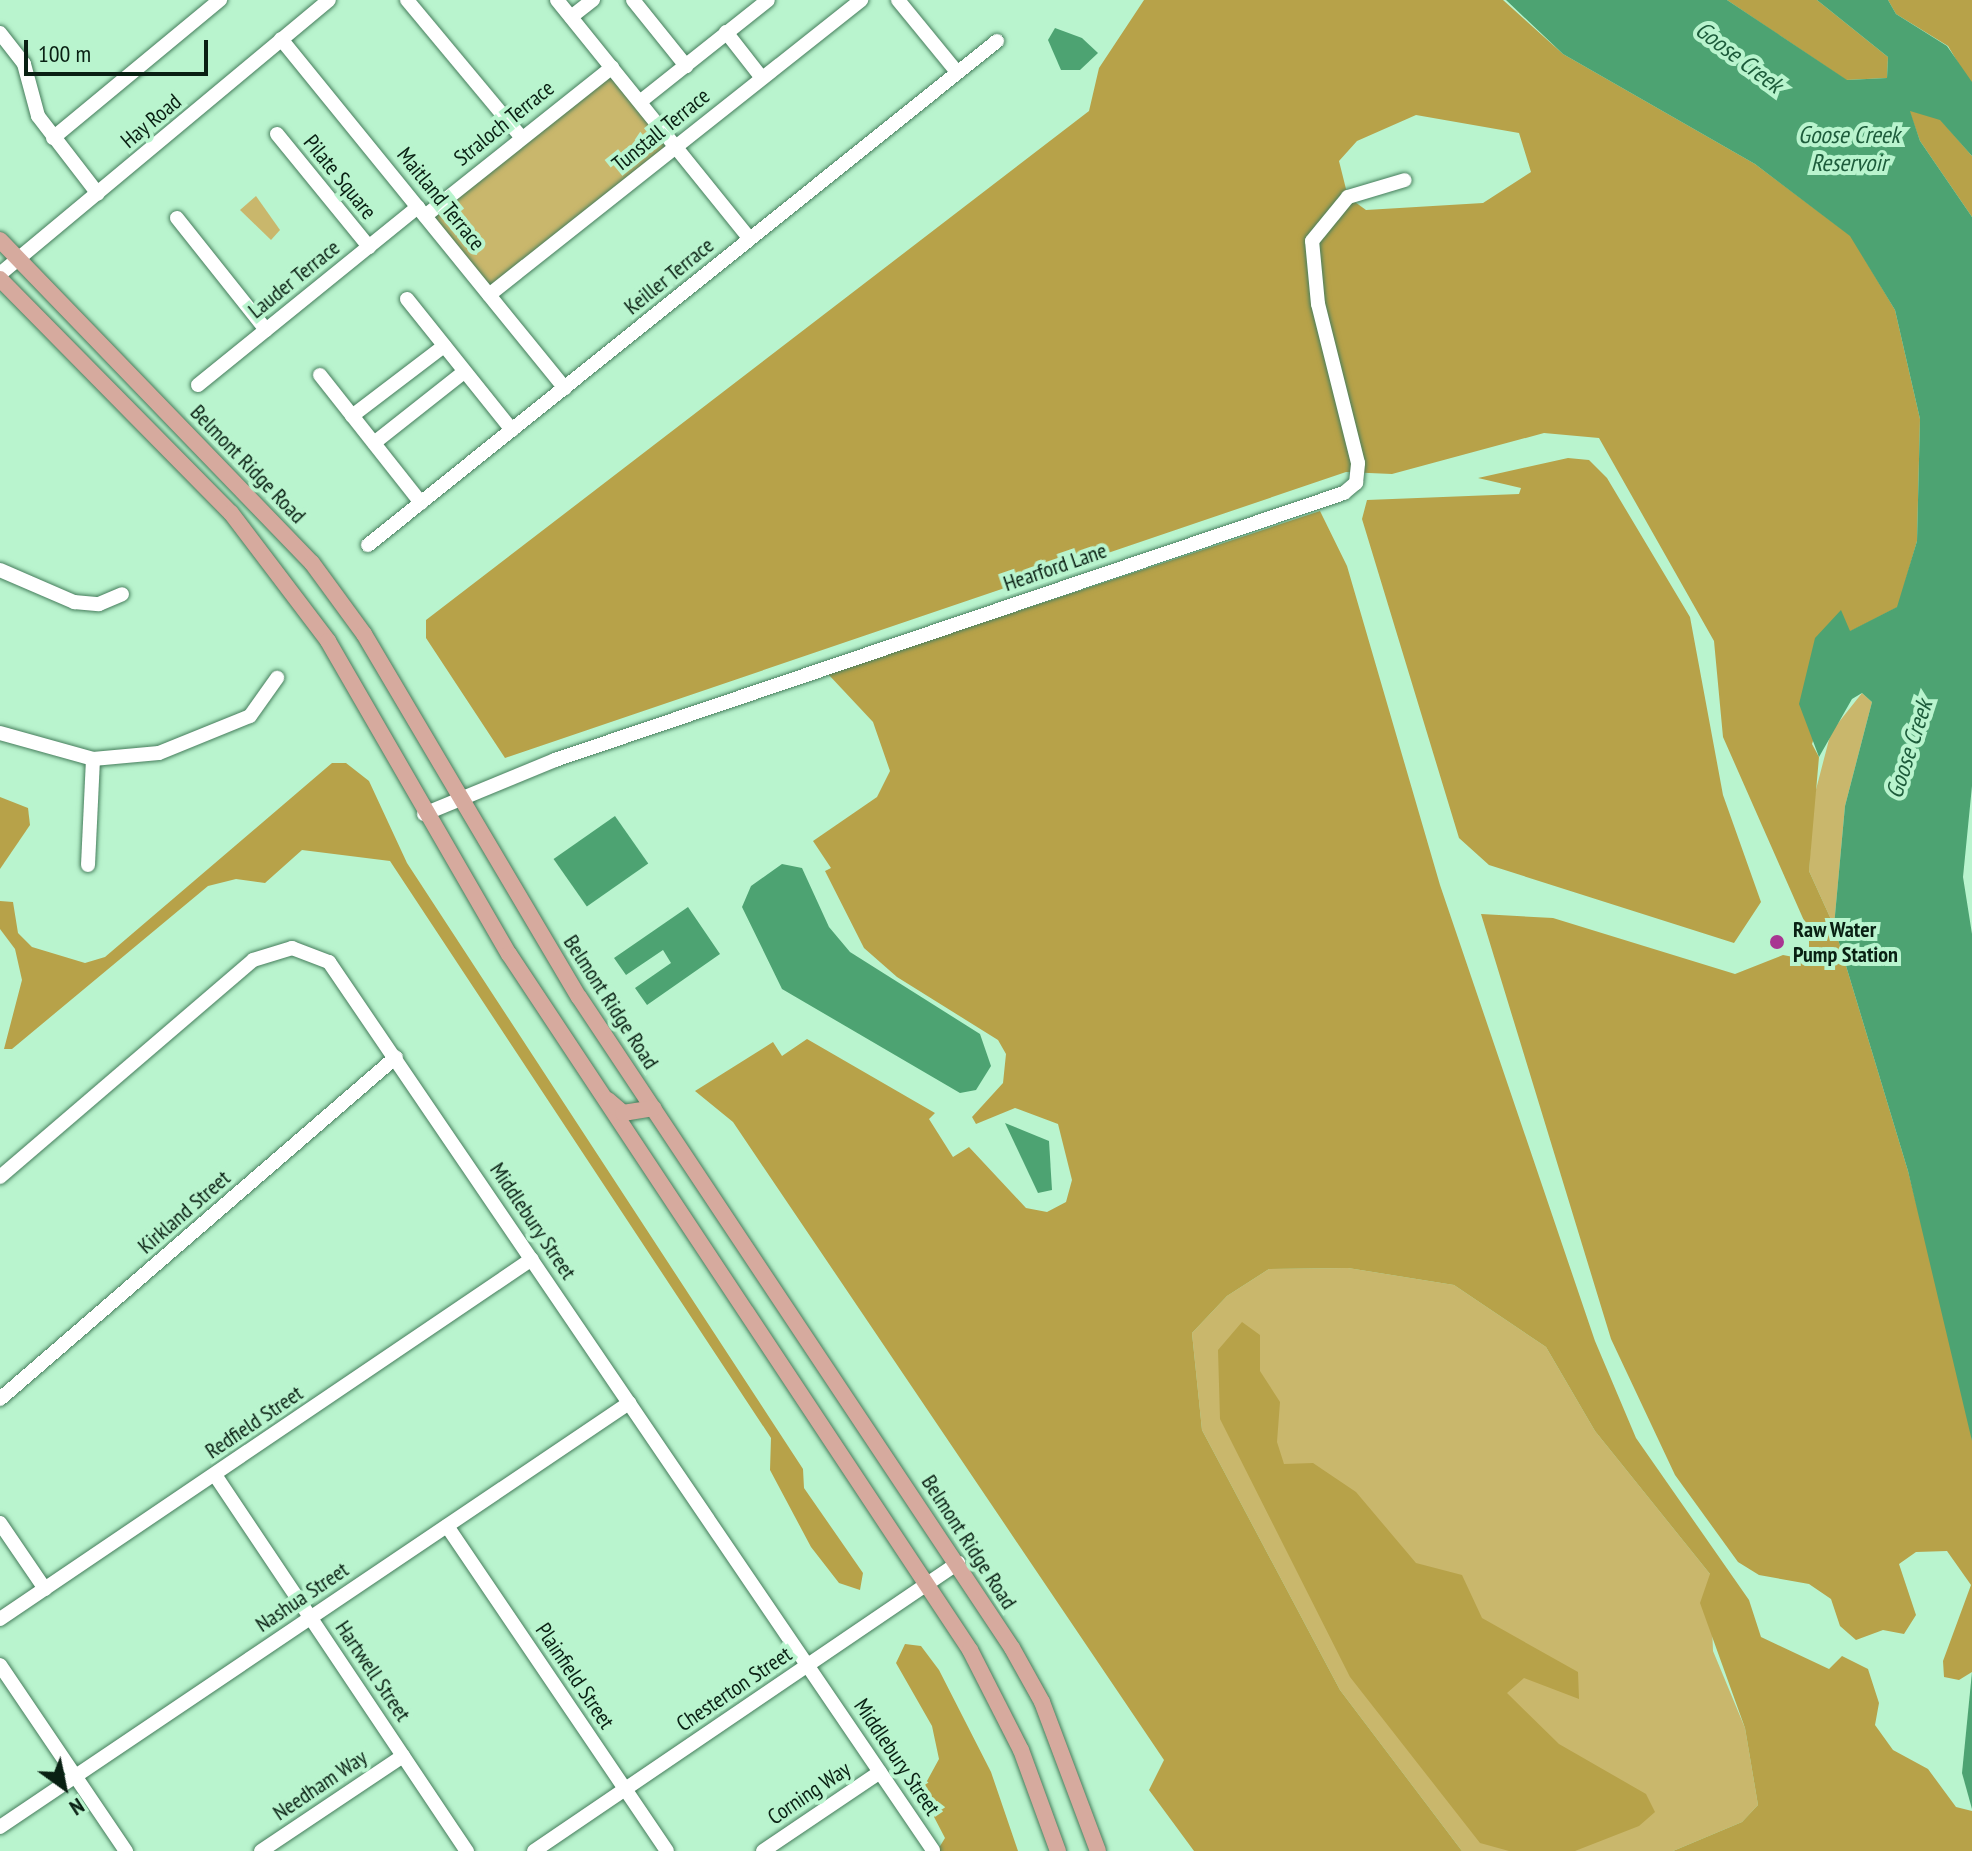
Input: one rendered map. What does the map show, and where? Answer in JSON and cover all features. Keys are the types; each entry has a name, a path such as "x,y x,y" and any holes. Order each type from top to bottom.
{"main road":[{"name":"Belmont Ridge Road","path":"0,240 312,563 383,666 457,799 654,1108 958,1563 1042,1702 1098,1851"},
{"name":"Belmont Ridge Road","path":"0,276 262,549 328,641 424,814 598,1091 927,1583 1004,1713 1058,1851"},
{"path":"598,1091 623,1113 654,1108"}],"street":[{"path":"53,138 220,0"},
{"name":"Hay Road","path":"0,276 329,0"},
{"path":"407,0 521,137"},
{"path":"557,0 750,239"},
{"path":"571,17 593,0"},
{"path":"633,0 686,66"},
{"path":"641,101 768,0"},
{"name":"Tunstall Terrace","path":"489,295 861,0"},
{"path":"898,0 957,72"},
{"path":"726,32 762,78"},
{"path":"0,33 24,64 31,103 53,138 98,194"},
{"name":"Maitland Terrace","path":"281,39 565,388"},
{"name":"Keiller Terrace","path":"368,545 997,41"},
{"name":"Straloch Terrace","path":"422,211 612,67"},
{"name":"Pilate Square","path":"277,134 369,247"},
{"name":"Hearford Lane","path":"424,814 457,799 1344,493 1356,483 1358,463 1318,304 1312,241 1348,197 1405,180"},
{"name":"Lauder Terrace","path":"198,385 369,247 422,211"},
{"path":"177,218 266,330"},
{"path":"407,299 512,430"},
{"path":"352,416 444,346"},
{"path":"374,443 464,372"},
{"path":"320,375 421,503"},
{"path":"0,570 74,602 99,604 122,594"},
{"path":"0,733 93,759 159,753 222,731 265,702 277,678"},
{"path":"88,865 93,759"},
{"name":"Middlebury Street","path":"0,1177 267,952 299,948 329,962 933,1850"},
{"name":"Kirkland Street","path":"0,1399 396,1057"},
{"name":"Redfield Street","path":"0,1619 532,1259"},
{"name":"Nashua Street","path":"0,1827 629,1403"},
{"name":"Hartwell Street","path":"215,1475 467,1851"},
{"path":"0,1523 45,1589"},
{"name":"Plainfield Street","path":"447,1526 667,1851"},
{"name":"Chesterton Street","path":"534,1851 958,1563"},
{"path":"0,1665 126,1851"},
{"name":"Needham Way","path":"261,1851 403,1756"},
{"name":"Corning Way","path":"763,1851 880,1772"}],"shaded area":[{"path":"1144,0 1503,0 1563,54 1755,164 1851,236 1895,310 1920,419 1917,541 1898,607 1849,632 1812,744 1819,757 1809,871 1834,926 1908,1171 1969,1408 1972,1441 1972,1672 1959,1680 1944,1677 1943,1661 1971,1585 1947,1551 1916,1552 1899,1564 1916,1615 1904,1634 1883,1630 1856,1640 1840,1626 1831,1599 1809,1584 1759,1575 1738,1562 1675,1475 1611,1339 1481,914 1553,918 1735,974 1783,955 1809,960 1809,932 1723,737 1714,641 1599,438 1544,433 1392,474 1346,472 505,758 426,638 426,620 1089,111 1099,68","holes":["1416,115 1519,133 1531,172 1483,203 1366,210 1348,197 1339,161 1357,141"]},
{"path":"1727,0 1817,0 1888,57 1887,78 1846,80"},
{"path":"1888,0 1972,0 1972,86 1948,46 1896,14"},
{"path":"612,67 676,146 490,297 426,217"},
{"path":"1909,110 1940,119 1972,156 1972,217 1920,141"},
{"path":"256,196 280,230 271,240 240,210"},
{"path":"1568,458 1589,460 1607,478 1690,617 1723,795 1761,902 1734,943 1489,865 1459,838 1362,519 1367,500 1519,494 1521,488 1478,478"},
{"path":"1320,511 1347,566 1440,885 1595,1341 1636,1438 1749,1600 1761,1637 1829,1669 1842,1656 1868,1669 1879,1703 1875,1725 1893,1750 1928,1769 1956,1807 1972,1811 1972,1851 1673,1851 1742,1822 1758,1805 1745,1728 1700,1603 1710,1574 1595,1431 1546,1347 1454,1285 1348,1268 1269,1269 1227,1296 1192,1333 1202,1430 1340,1690 1462,1851 1194,1851 1149,1790 1164,1760 733,1122 695,1091 773,1042 782,1056 807,1039 935,1113 929,1119 953,1157 969,1147 1026,1208 1047,1212 1066,1202 1072,1180 1058,1124 1015,1108 976,1124 972,1117 1003,1083 1006,1054 998,1040 897,977 864,948 825,871 831,868 813,841 877,797 890,771 873,722 828,674"},
{"path":"1862,693 1872,702 1845,806 1834,926 1809,871 1813,801 1831,732"},
{"path":"332,763 346,763 369,781 407,863 803,1469 804,1488 863,1573 860,1590 839,1583 811,1547 770,1470 771,1438 390,861 302,850 265,883 236,879 208,886 12,1049 4,1049 22,980 15,949 0,929 0,901 13,902 18,933 32,947 85,963 105,957"},
{"path":"0,797 28,808 30,825 0,869"},
{"path":"1348,1268 1454,1285 1546,1347 1595,1431 1710,1574 1713,1651 1745,1728 1758,1805 1742,1822 1673,1851 1462,1851 1340,1690 1202,1430 1192,1333 1227,1296 1269,1269"},
{"path":"1242,1322 1260,1335 1260,1371 1280,1402 1277,1442 1284,1464 1313,1463 1356,1492 1416,1563 1462,1575 1482,1618 1578,1672 1579,1699 1524,1678 1507,1693 1559,1744 1646,1794 1655,1812 1639,1826 1575,1851 1509,1851 1480,1843 1350,1677 1220,1419 1218,1350"},
{"path":"905,1644 921,1646 939,1670 991,1772 1018,1851 937,1851 945,1838 921,1792 939,1759 932,1726 896,1663"}],"water":[{"name":"Goose Creek Reservoir","path":"1506,0 1727,0 1847,80 1887,78 1888,57 1817,0 1888,0 1896,14 1947,46 1972,82 1972,156 1940,120 1910,111 1920,141 1972,217 1972,786 1963,877 1972,934 1972,1441 1908,1171 1834,926 1845,806 1872,702 1862,693 1852,699 1819,757 1799,704 1815,638 1841,610 1850,631 1897,607 1917,541 1920,419 1895,310 1850,236 1755,164 1563,54"},
{"path":"1055,28 1082,38 1098,53 1080,70 1061,70 1048,40"},
{"path":"615,816 648,864 587,907 554,859"},
{"path":"782,864 802,868 829,927 850,952 980,1034 991,1066 976,1090 960,1093 782,989 742,907 751,886"},
{"path":"688,907 720,954 647,1005 635,988 671,963 663,950 626,975 614,958"},
{"path":"1005,1123 1049,1141 1052,1190 1038,1193"},
{"path":"1972,1672 1972,1809 1962,1773"}],"place":[{"name":"Raw Water Pump Station","path":"1777,942"}],"water label":[{"name":"Goose Creek","path":"1739,57"},
{"name":"Goose Creek","path":"1909,749"}]}
